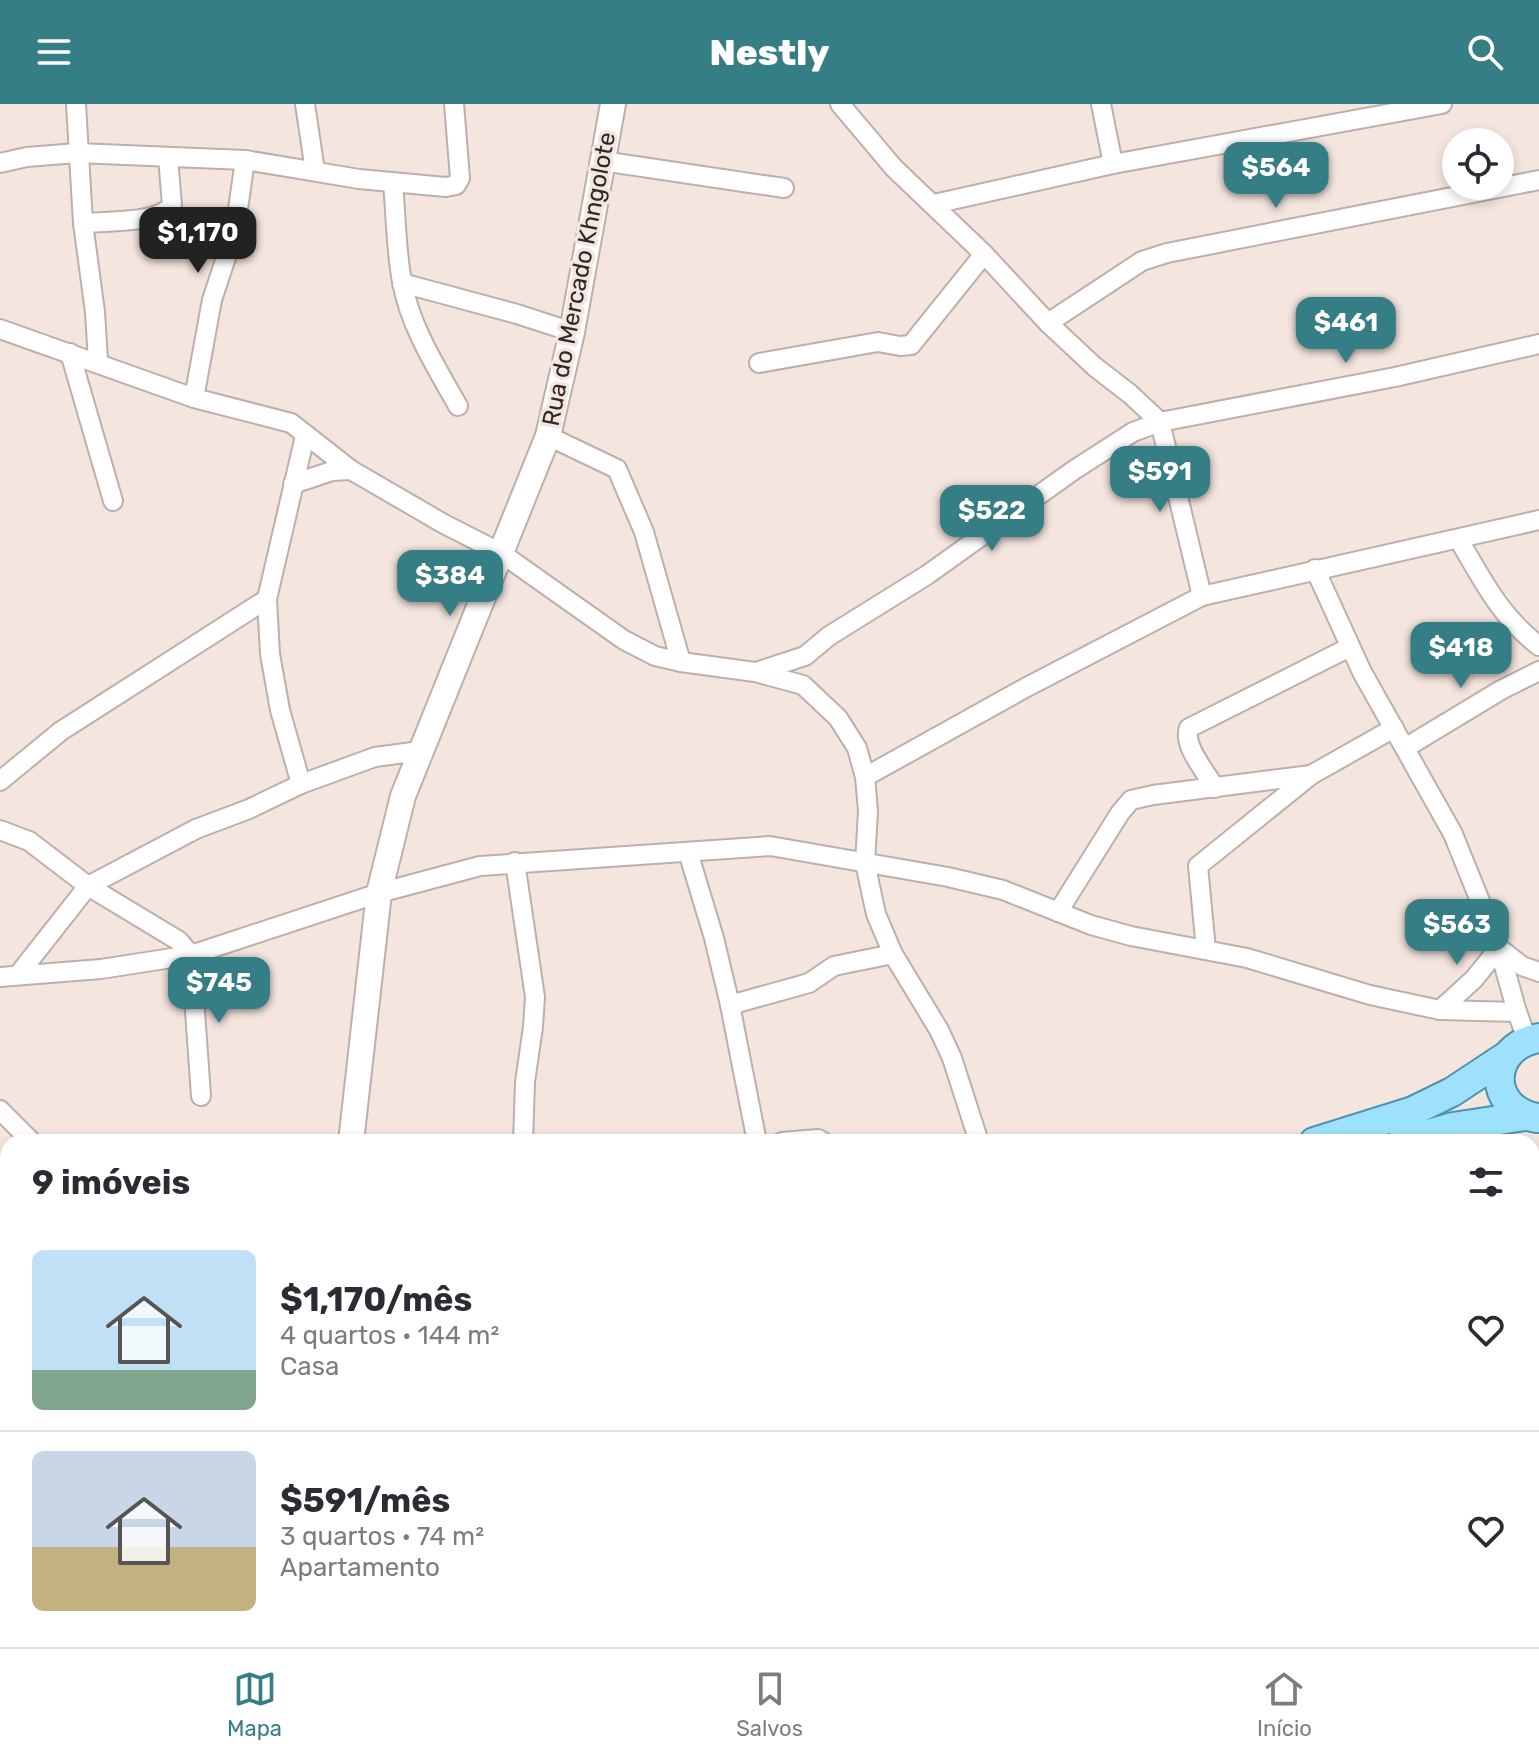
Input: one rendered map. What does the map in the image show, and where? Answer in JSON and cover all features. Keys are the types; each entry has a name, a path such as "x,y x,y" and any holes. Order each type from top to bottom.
{"main road":[{"path":"1340,1134 1413,1111 1452,1092 1505,1057 1515,1046 1533,1038"},
{"path":"1505,1057 1500,1071 1500,1085 1505,1098 1513,1109 1532,1118"},
{"path":"1429,1134 1453,1127 1532,1118"}],"street":[{"path":"76,104 77,153 98,361"},
{"path":"305,104 315,171"},
{"path":"0,163 27,157 77,153 245,160 393,183 446,187 456,185 460,178 454,104"},
{"name":"Rua do Mercado Khngolote","path":"352,1134 379,893 403,796 483,604 548,436 572,332 613,104"},
{"path":"840,104 894,168 984,254 1048,323 1160,422 1202,596"},
{"path":"1101,104 1113,164"},
{"path":"934,204 1113,164 1442,104"},
{"path":"83,223 154,217 168,210 172,205 168,157"},
{"path":"194,398 212,300 235,230 245,160"},
{"path":"602,161 784,188"},
{"path":"1048,323 1129,269 1167,253 1539,180"},
{"path":"393,183 402,283 429,354 458,406"},
{"path":"759,363 878,342 911,345 984,254"},
{"path":"402,283 572,332"},
{"path":"0,329 98,361 194,398 291,423 351,470 501,553 624,640 655,656 755,672 803,685 838,718 857,748 865,777 868,811 865,863 876,914 893,954 939,1030 952,1058 976,1134"},
{"path":"755,672 805,656 829,636 927,575 1074,470 1133,432 1160,422 1395,377 1539,344"},
{"path":"70,353 113,501"},
{"path":"301,784 280,710 270,654 267,599 305,436"},
{"path":"548,436 617,469 644,532 681,662"},
{"path":"293,484 332,471 351,470"},
{"path":"865,777 1025,688 1202,596 1539,520"},
{"path":"1459,540 1499,608 1517,629 1539,646"},
{"path":"1315,569 1350,647 1453,834 1499,948 1517,1012 1533,1038"},
{"path":"0,781 61,731 267,599"},
{"path":"1215,788 1188,742 1186,733 1189,728 1350,647"},
{"path":"803,685 805,656"},
{"path":"1405,748 1501,690 1539,671"},
{"path":"1206,950 1198,866 1311,775 1394,728"},
{"path":"9,976 88,886 196,829 249,809 301,784 375,757 420,751"},
{"path":"1058,912 1131,800 1311,775"},
{"path":"0,830 29,841 88,886 179,941 191,955 201,1096"},
{"path":"9,976 101,969 191,955 379,893 480,866 770,846 948,877 1003,890 1131,936 1247,958 1370,995 1440,1010 1517,1012"},
{"path":"688,852 714,938 755,1134"},
{"path":"515,862 535,997 525,1082 523,1134"},
{"path":"1499,948 1522,966 1539,972"},
{"path":"1440,1010 1474,979 1499,948"},
{"path":"730,1005 809,983 834,966 893,954"},
{"path":"4,1115 24,1134"}]}
